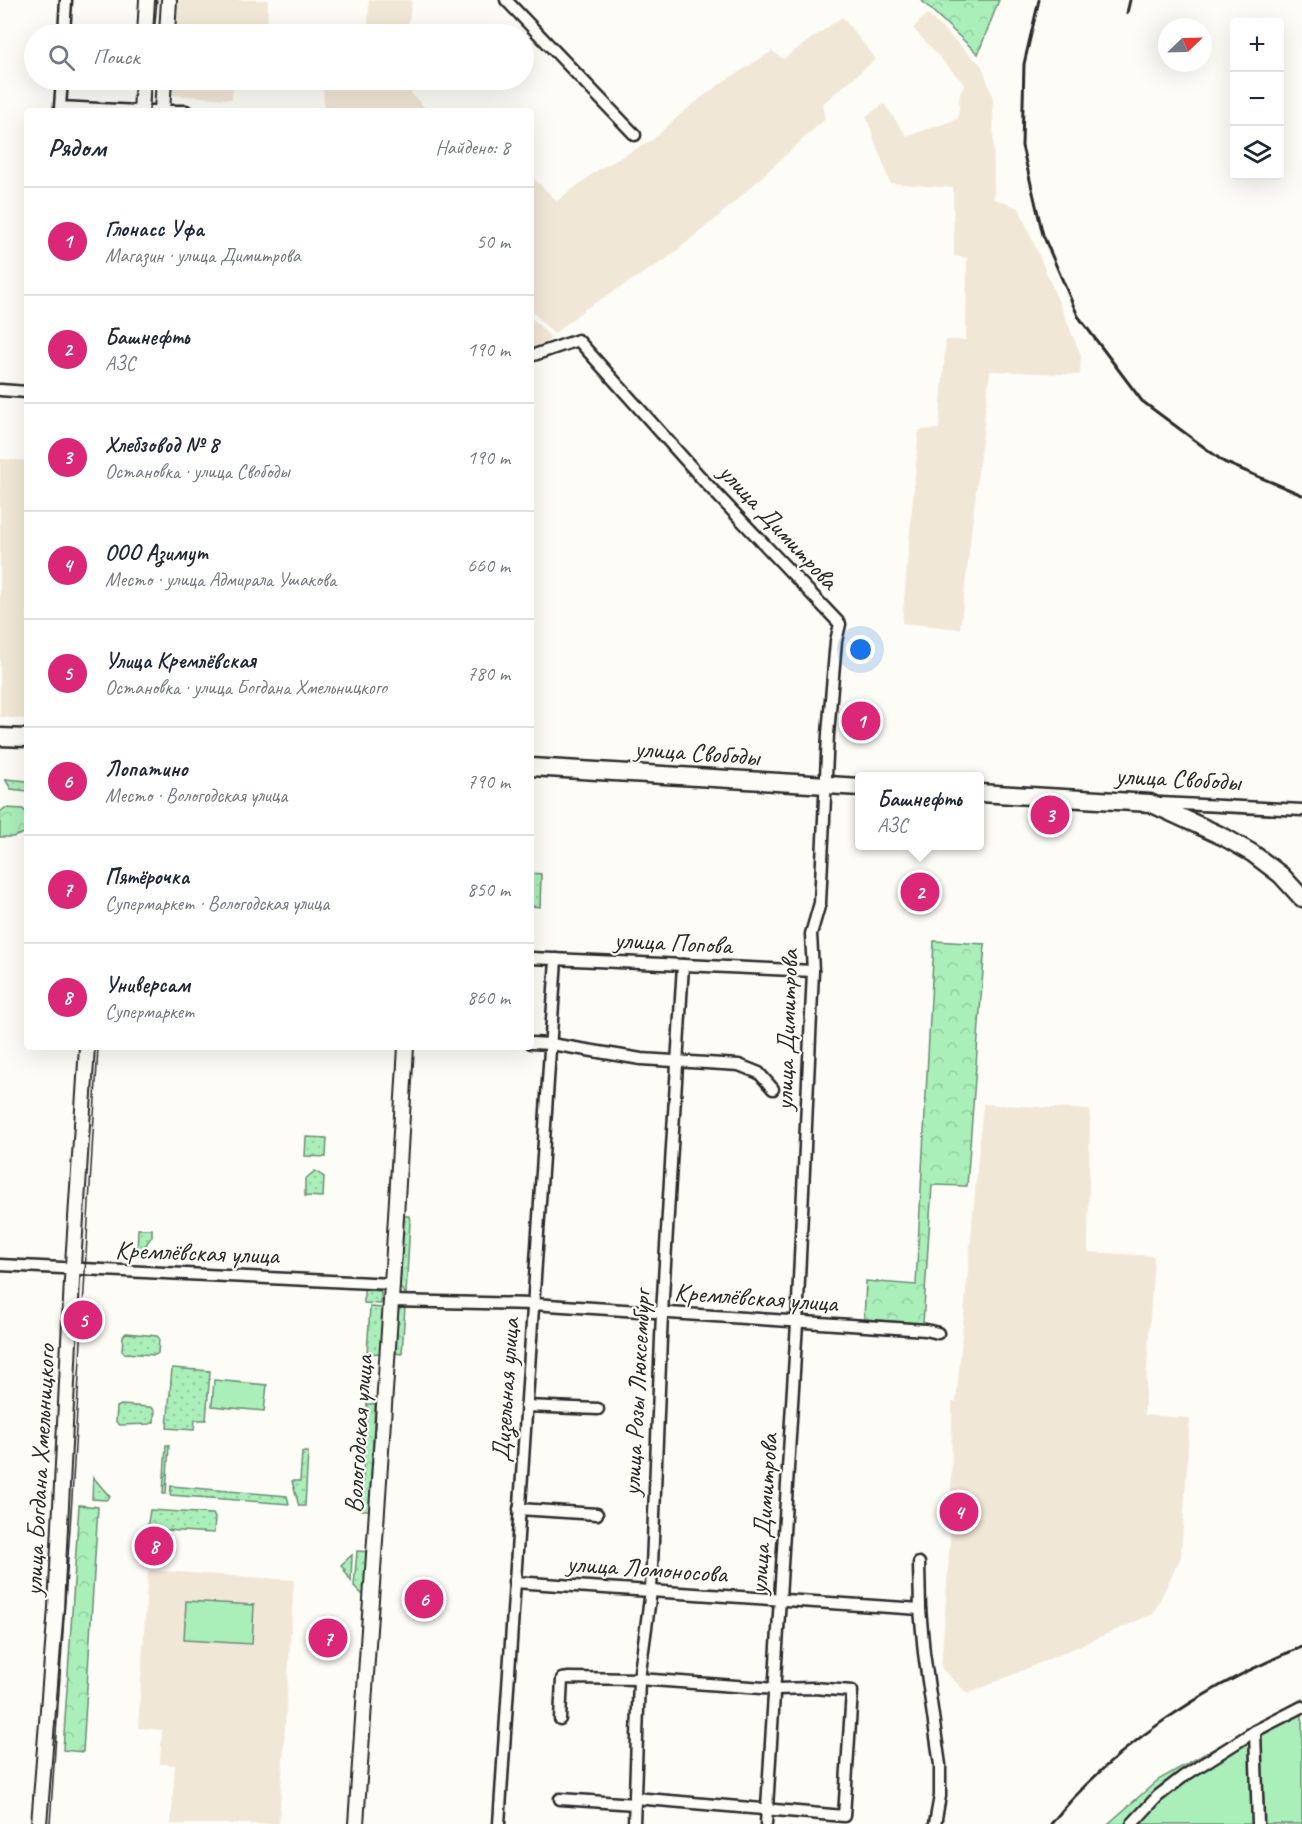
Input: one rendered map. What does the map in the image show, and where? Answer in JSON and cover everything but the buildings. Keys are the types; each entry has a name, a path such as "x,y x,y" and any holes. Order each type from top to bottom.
{"main road":[{"path":"146,24 147,0"},
{"path":"168,24 170,0"},
{"path":"142,108 143,90"},
{"path":"162,108 163,90"},
{"path":"0,737 24,738"},
{"name":"улица Свободы","path":"534,767 855,787"},
{"name":"улица Свободы","path":"984,793 1150,803"},
{"path":"1150,803 1224,837 1252,853 1281,875 1302,898"},
{"name":"улица Богдана Хмельницкого","path":"39,1824 56,1608 87,1050"},
{"name":"Вологодская улица","path":"356,1824 406,1050"}],"street":[{"path":"65,24 66,0"},
{"path":"506,0 529,24"},
{"path":"534,29 635,135"},
{"path":"61,90 60,107 80,108"},
{"name":"улица Димитрова","path":"534,355 578,340 704,481 840,624 836,641 825,785 820,903 812,934 813,971 797,1323 766,1824"},
{"path":"0,390 24,392"},
{"name":"улица Свободы","path":"1150,803 1302,810"},
{"name":"улица Попова","path":"534,958 813,971"},
{"name":"Дизельная улица","path":"499,1824 556,959"},
{"name":"улица Розы Люксембург","path":"634,1824 639,1678 651,1590 662,1313 683,965"},
{"path":"534,1043 640,1059 739,1065 759,1073 773,1089"},
{"name":"Кремлёвская улица","path":"0,1265 392,1284"},
{"name":"Кремлёвская улица","path":"391,1301 533,1304 926,1330 938,1333"},
{"path":"526,1406 598,1409"},
{"path":"519,1509 597,1514"},
{"path":"919,1563 924,1653 940,1765 940,1796 935,1824"},
{"name":"улица Ломоносова","path":"514,1582 920,1609"},
{"path":"560,1719 562,1679 568,1678 639,1678 776,1689 814,1688 852,1691 844,1816 766,1808 560,1799"},
{"path":"1132,1824 1158,1796 1184,1776 1255,1731 1302,1707"},
{"path":"1255,1731 1258,1824"}],"shaded area":[{"path":"177,0 268,0 267,24 175,24"},
{"path":"369,0 412,0 408,24 368,24"},
{"path":"927,14 982,66 993,98 994,199 1019,208 1081,355 1080,375 990,371 960,629 902,623 919,430 939,429 946,340 966,340 967,258 954,256 953,188 890,183 866,116 884,104 907,136 958,119 960,92 965,85 913,28"},
{"path":"842,17 876,59 822,104 825,119 719,216 665,260 585,309 554,334 534,313 534,179 557,201 598,170 652,140 717,86 772,51 783,59"},
{"path":"171,90 233,90 232,99 171,95"},
{"path":"323,90 410,90 425,108 324,108"},
{"path":"534,320 551,338 534,352"},
{"path":"0,459 24,461 24,719 0,717"},
{"path":"983,1104 1090,1110 1088,1252 1154,1256 1144,1415 1190,1418 1181,1557 1153,1614 968,1694 941,1668 951,1527 952,1402 956,1402"},
{"path":"148,1570 294,1580 279,1824 171,1824 175,1765 160,1764 162,1730 138,1728"}],"green space":[{"path":"921,0 999,0 978,54"},
{"path":"5,779 24,781 24,791 11,789"},
{"path":"5,808 23,809 24,833 13,837 0,837 0,812"},
{"path":"534,873 541,874 540,907 534,906"},
{"path":"934,941 985,944 967,1186 932,1185 923,1324 864,1319 866,1281 916,1285"},
{"path":"306,1137 327,1138 326,1157 305,1156"},
{"path":"315,1171 324,1177 323,1197 305,1196 305,1179"},
{"path":"404,1216 409,1216 410,1222 406,1294 400,1288"},
{"path":"138,1229 152,1229 152,1236 137,1255"},
{"path":"364,1290 381,1291 381,1304 364,1303"},
{"path":"405,1306 402,1354 396,1353 398,1310"},
{"path":"370,1307 383,1308 381,1353 367,1354"},
{"path":"126,1333 157,1336 159,1338 158,1353 155,1355 124,1353 122,1351 123,1336"},
{"path":"172,1368 210,1371 206,1420 195,1420 194,1430 167,1428"},
{"path":"214,1380 267,1385 264,1411 212,1406"},
{"path":"367,1404 375,1404 369,1510 361,1510"},
{"path":"121,1405 150,1407 155,1410 154,1422 120,1425 116,1422 117,1407"},
{"path":"166,1445 169,1445 166,1494 163,1494"},
{"path":"302,1452 308,1452 305,1506 299,1506 292,1481 300,1481"},
{"path":"93,1477 110,1497 106,1500 92,1499"},
{"path":"171,1486 287,1496 289,1504 170,1495"},
{"path":"79,1505 98,1507 83,1752 63,1750"},
{"path":"150,1510 213,1514 214,1533 147,1529"},
{"path":"357,1551 372,1552 368,1600 354,1586"},
{"path":"352,1555 351,1581 341,1565"},
{"path":"186,1601 254,1605 252,1644 184,1640"},
{"path":"1302,1699 1302,1824 1108,1824 1158,1780"}],"tram line":[{"path":"155,24 157,0"},
{"path":"149,108 150,90"},
{"path":"50,1824 72,1498 98,1050"}],"railway":[{"path":"1039,0 1024,64 1022,146 1043,235 1078,316 1142,401 1224,462 1302,495"},
{"path":"1127,13 1130,0"},
{"path":"1051,1824 1104,1768 1165,1719 1232,1679 1302,1647"}],"place":[{"name":"Глонасс Уфа","path":"861,721"},
{"name":"Хлебзовод № 8","path":"1050,815"},
{"name":"Башнефть","path":"920,892"},
{"name":"Улица Кремлёвская","path":"83,1320"},
{"name":"ООО Азимут","path":"959,1512"},
{"name":"Универсам","path":"154,1546"},
{"name":"Лопатино","path":"424,1599"},
{"name":"Пятёрочка","path":"328,1638"}]}
